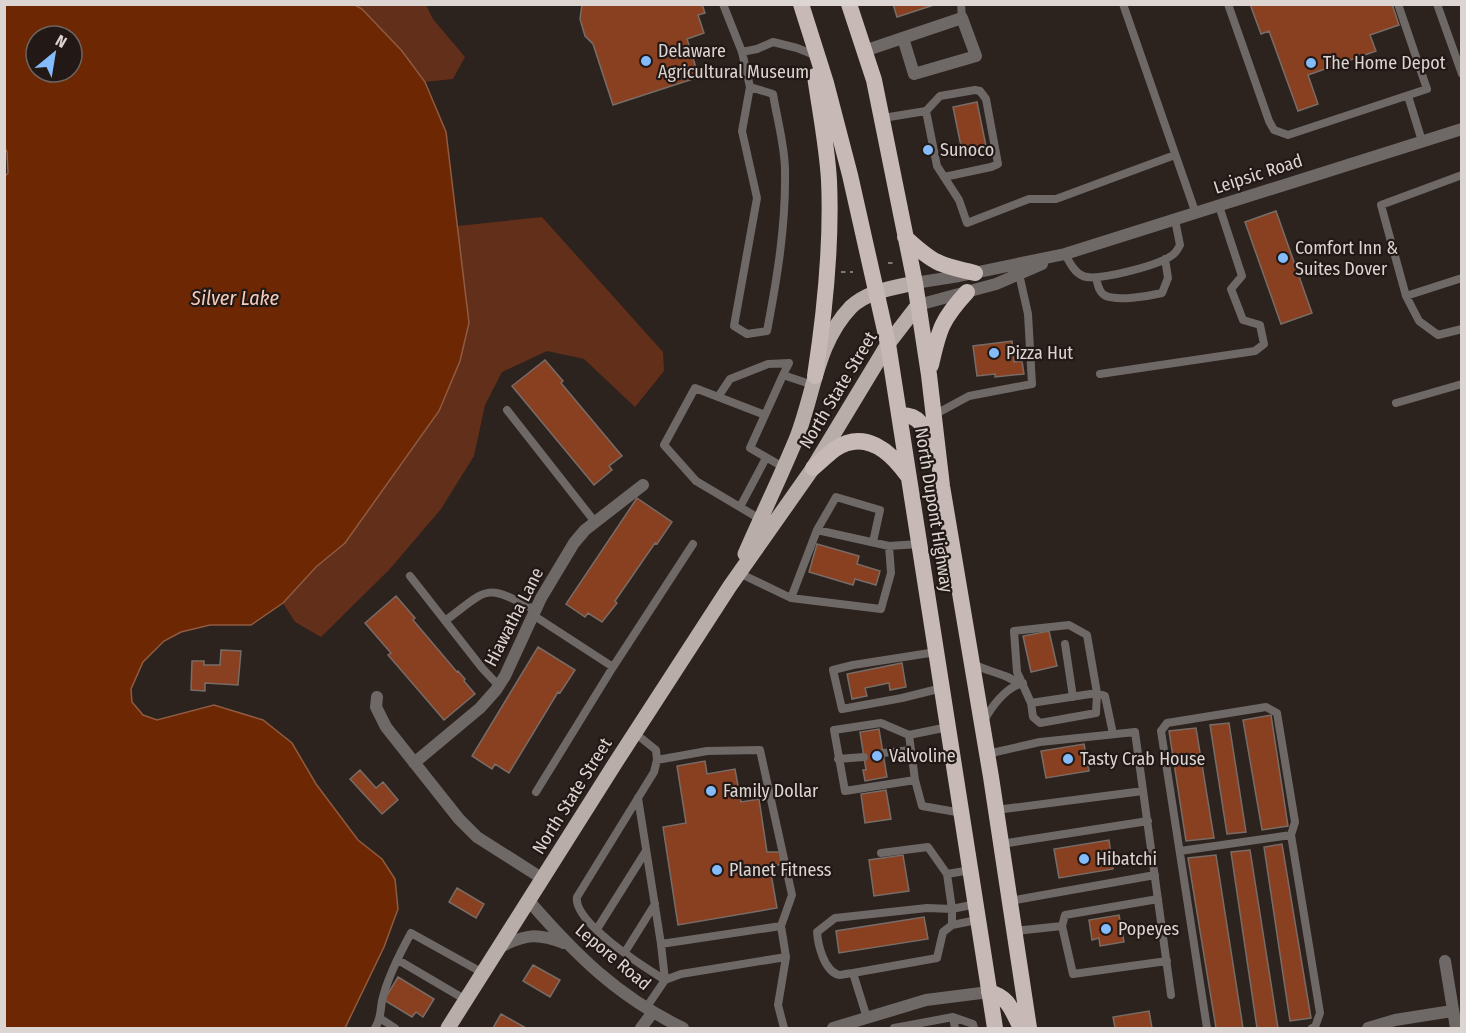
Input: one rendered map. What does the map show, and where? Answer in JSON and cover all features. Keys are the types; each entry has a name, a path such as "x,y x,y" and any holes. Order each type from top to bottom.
{"highway":[{"name":"North Dupont Highway","path":"801,4 826,83 850,175 888,344 995,1029"},
{"name":"North Dupont Highway","path":"849,4 883,118 915,283 942,486 996,810 1029,1029"},
{"path":"809,30 829,180 828,271 814,381"},
{"path":"905,237 930,260 942,266 975,273"},
{"path":"929,375 937,338 944,321 949,312 968,292"},
{"path":"899,414 909,414 921,423 942,486"},
{"path":"813,468 836,449 849,442 863,441 887,451 909,480"},
{"path":"989,992 1000,994 1008,1003 1021,1029"}],"main road":[{"name":"North State Street","path":"730,586 783,467 805,412 830,337 840,320 853,305 876,292 915,283"},
{"name":"North State Street","path":"448,1029 730,586 813,468 888,344 918,305"}],"street":[{"path":"864,51 962,18 976,56 914,74 903,38"},
{"name":"Leipsic Road","path":"915,283 1065,254 1461,129"},
{"name":"Leipsic Road","path":"918,305 996,284 1065,254"},
{"name":"Hiawatha Lane","path":"414,763 480,708 499,686 534,613 574,543 595,522 643,485"},
{"path":"377,697 376,707 386,727 459,819 477,837 543,879"},
{"name":"Lepore Road","path":"529,901 566,944 602,977 650,1010 683,1029"},
{"path":"500,946 524,936 534,935 566,944"},
{"path":"1445,961 1456,1029"},
{"path":"832,1029 863,1022 890,1010 948,996 989,992"},
{"path":"641,1029 650,1010"},
{"path":"1368,1029 1395,1020 1452,1011"}],"lane":[{"path":"723,4 742,52 750,87 742,131 757,198 734,326 747,334 767,331 774,296 784,214 785,169 773,94 750,87"},
{"path":"961,4 962,18"},
{"path":"1123,4 1196,214"},
{"path":"1228,4 1269,121 1274,130 1281,134 1295,134 1427,89 1398,4"},
{"path":"1437,4 1461,74"},
{"path":"742,52 773,42 812,54"},
{"path":"883,118 926,111 940,96 980,91 986,99 999,161 996,166 944,177"},
{"path":"1408,96 1422,141"},
{"path":"926,111 937,166 959,200 966,223 1029,199 1056,199 1176,155"},
{"path":"1461,175 1381,205 1406,296 1419,321 1438,335 1461,329"},
{"path":"1100,374 1255,351 1264,344 1260,325 1243,320 1230,289 1242,276 1219,206"},
{"path":"1065,254 1077,272 1087,278 1114,275 1166,259 1180,245 1175,220"},
{"path":"1096,278 1100,291 1108,296 1143,298 1162,293 1168,278 1166,259"},
{"path":"934,415 969,396 1032,384 1028,314 1019,274"},
{"path":"1406,296 1461,278"},
{"path":"718,397 730,379 768,364 789,363 750,448 783,467"},
{"path":"783,375 814,381"},
{"path":"1396,403 1461,384"},
{"path":"760,519 696,481 664,446 695,388 765,415"},
{"path":"507,410 595,522"},
{"path":"740,507 766,458"},
{"path":"791,598 817,530 836,497 880,510 873,542"},
{"path":"817,530 890,546 920,544"},
{"path":"536,792 613,667 693,544"},
{"path":"740,573 791,598 881,609 891,573 890,546"},
{"path":"410,576 482,668 499,686"},
{"path":"445,621 482,593 491,591 506,595 613,667"},
{"path":"1069,625 1088,635 1097,693 1096,713 1040,723 1033,717 1031,703 1020,684 1014,631 1069,625"},
{"path":"1065,644 1073,697"},
{"path":"936,652 833,670 842,709 942,688"},
{"path":"972,663 986,671 1012,678 1020,684"},
{"path":"982,724 997,701 1020,684"},
{"path":"1031,703 1097,693 1105,696 1113,734"},
{"path":"1208,1029 1161,731 1167,723 1266,707 1277,713 1295,822 1291,835 1320,1013 1312,1029"},
{"path":"915,780 845,791 834,730 880,723 909,735 948,727"},
{"path":"987,754 1040,742 1135,732 1171,995"},
{"path":"635,733 656,750 657,760 654,772 577,897 576,904 582,915 597,929 665,980"},
{"path":"909,735 915,780 922,806 962,813"},
{"path":"657,760 707,751 759,750 792,895 781,926 786,957 778,1005 783,1029"},
{"path":"883,753 911,750"},
{"path":"838,759 864,757"},
{"path":"996,810 1143,791"},
{"path":"638,797 665,980 650,1010"},
{"path":"1001,844 1148,821"},
{"path":"1180,851 1291,835"},
{"path":"881,853 928,847 947,874 952,925"},
{"path":"597,929 646,851"},
{"path":"947,874 971,870"},
{"path":"1010,901 1155,876"},
{"path":"1158,899 1065,915 1062,926 1073,974 1167,961"},
{"path":"625,952 655,904"},
{"path":"927,908 977,912 943,932 937,958 839,975 831,970 818,944 817,933 834,918 927,908"},
{"path":"661,944 781,926"},
{"path":"1015,931 1062,926"},
{"path":"375,1029 381,1019 382,1000 411,933 483,973"},
{"path":"665,980 681,974 786,957"},
{"path":"398,960 466,1000"},
{"path":"854,973 863,1022"},
{"path":"890,1010 894,1028 953,1017 973,1024 974,1029"},
{"path":"953,1017 955,1029"},
{"path":"381,1019 395,1029"}],"path":[{"path":"888,263 895,263"},
{"path":"835,272 853,272"}],"shaded area":[{"path":"355,5 426,5 433,19 465,57 453,79 425,82 402,51 362,9"},
{"path":"542,217 663,352 664,371 635,407 584,359 547,351 502,372 485,405 474,456 441,509 389,570 321,637 295,622 283,603 316,567 345,542 439,411 460,361 469,323 457,226"}],"water":[{"name":"Silver Lake","path":"5,4 355,5 362,9 402,51 425,82 446,132 469,323 460,361 439,411 345,543 316,567 283,603 251,625 210,625 181,632 164,641 143,662 131,689 132,702 143,715 157,720 214,705 263,720 292,743 316,784 358,840 382,859 395,879 398,909 384,947 345,1028 5,1028 4,177 8,173 7,152 4,146"}],"building":[{"name":"Delaware Agricultural Museum","path":"582,4 702,4 705,13 698,15 704,33 687,39 699,77 613,105 593,44 585,36 580,19"},
{"path":"893,4 937,4 897,17"},
{"name":"The Home Depot","path":"1250,4 1392,4 1399,25 1370,35 1376,51 1308,75 1318,104 1298,111 1269,31 1261,34"},
{"path":"977,102 986,146 962,151 953,107"},
{"path":"1276,211 1312,313 1281,324 1245,222"},
{"name":"Pizza Hut","path":"1012,341 1014,362 1022,361 1024,374 977,376 973,346"},
{"path":"545,360 563,381 561,383 622,456 609,466 612,470 594,485 512,386"},
{"path":"637,498 672,522 657,544 655,543 615,601 617,603 602,622 588,613 585,617 566,604"},
{"path":"817,544 859,556 857,564 880,571 876,585 855,579 853,585 809,572"},
{"path":"396,596 415,618 413,620 465,679 464,681 475,694 444,720 388,655 391,653 365,623"},
{"path":"1049,631 1057,666 1031,672 1023,636"},
{"path":"538,647 575,670 560,693 558,692 509,773 495,764 492,769 472,756"},
{"path":"221,650 241,651 238,685 205,683 205,691 191,690 192,661 204,661 204,665 220,665"},
{"path":"902,663 906,687 890,690 889,683 865,688 867,696 852,699 847,674"},
{"path":"1271,715 1288,826 1262,830 1243,720"},
{"path":"1229,723 1246,832 1227,834 1210,725"},
{"path":"1196,728 1214,838 1186,841 1169,731"},
{"path":"879,729 887,777 865,781 863,770 866,770 860,732"},
{"path":"1084,744 1089,771 1046,778 1041,751"},
{"path":"705,761 707,774 735,769 741,802 759,799 767,852 780,852 781,864 770,868 777,908 678,925 663,827 686,823 677,766"},
{"path":"360,770 376,788 383,782 398,800 382,814 350,779"},
{"path":"886,790 891,819 865,823 861,794"},
{"name":"Hibatchi","path":"1109,840 1113,869 1059,878 1054,849"},
{"path":"1282,844 1311,1018 1290,1021 1264,847"},
{"path":"1250,850 1278,1028 1257,1028 1231,852"},
{"path":"903,855 909,891 874,896 869,860"},
{"path":"1216,855 1243,1028 1216,1028 1188,858"},
{"path":"457,888 484,904 476,918 449,902"},
{"name":"Popeyes","path":"1119,915 1124,942 1100,946 1099,938 1092,940 1089,920"},
{"path":"924,917 928,939 839,953 836,931"},
{"path":"533,965 560,980 550,997 523,981"},
{"path":"398,977 434,999 423,1017 416,1012 412,1017 384,1000"},
{"path":"1149,1011 1152,1028 1115,1028 1113,1017"},
{"path":"501,1014 526,1028 493,1028"}],"place":[{"name":"Delaware Agricultural Museum","path":"646,61"},
{"name":"The Home Depot","path":"1311,63"},
{"name":"Sunoco","path":"928,150"},
{"name":"Comfort Inn & Suites Dover","path":"1283,258"},
{"name":"Pizza Hut","path":"994,353"},
{"name":"Valvoline","path":"877,756"},
{"name":"Tasty Crab House","path":"1068,759"},
{"name":"Family Dollar","path":"711,791"},
{"name":"Hibatchi","path":"1084,859"},
{"name":"Planet Fitness","path":"717,870"},
{"name":"Popeyes","path":"1106,929"}]}
